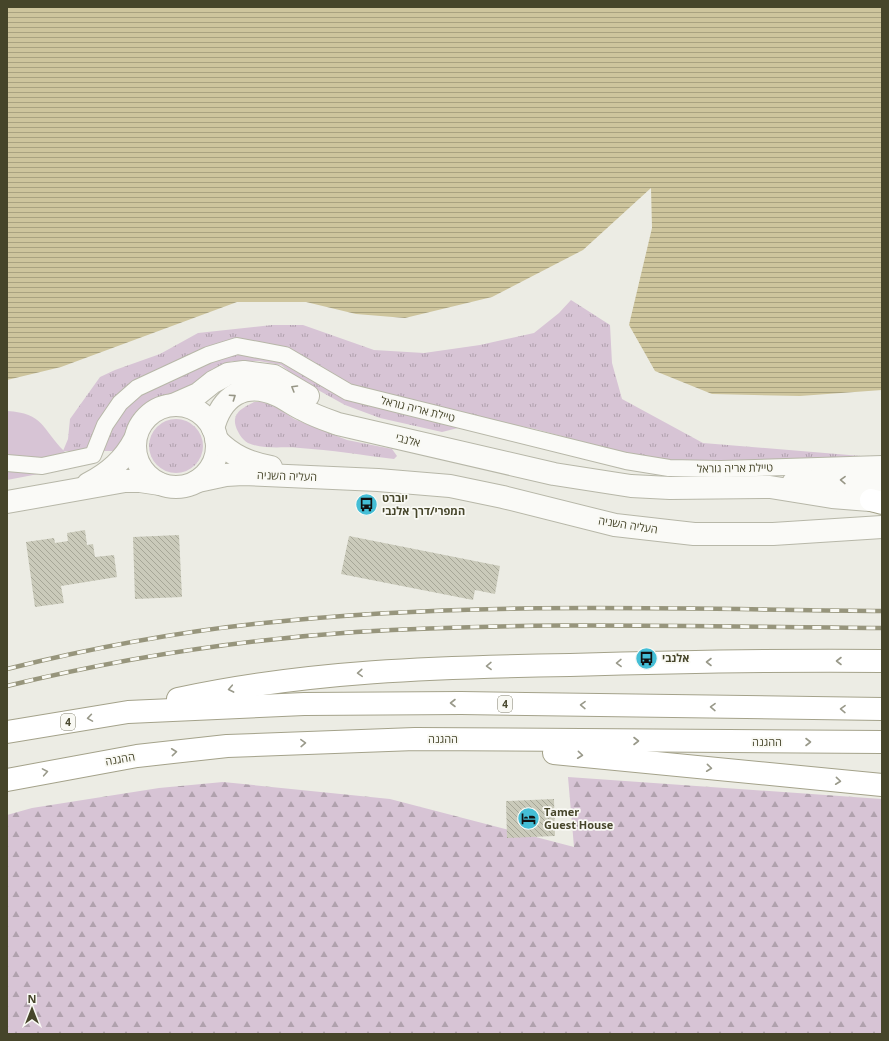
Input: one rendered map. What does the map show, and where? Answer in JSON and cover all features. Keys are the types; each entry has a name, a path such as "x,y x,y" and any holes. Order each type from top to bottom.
{"highway":[{"path":"128,712 179,699 239,687 289,679 355,673 472,667 686,662 881,661"},
{"name":"4","path":"7,732 128,712 304,704 461,703 882,709"},
{"path":"415,739 882,785"},
{"name":"ההגנה","path":"7,780 137,756 227,746 415,739 882,742"}],"street":[{"name":"טיילת אריה גוראל","path":"7,463 42,466 93,455 105,425 120,403 137,388 208,355 237,346 285,355 348,392 626,461 676,468 882,464"},
{"name":"אלנבי","path":"173,405 198,394 213,382 228,374 244,372 274,376 328,409 378,432"},
{"name":"אלנבי","path":"215,434 216,416 222,406 232,396 248,389 262,390 277,395 305,411 338,424 378,432 554,474 631,486 770,487 832,497 879,496"},
{"path":"7,502 125,481 140,480 179,486 198,480 207,472 214,461 215,434 206,418 197,410 185,406 173,405 159,408 148,415 139,426 135,439 126,455 107,473 78,489"},
{"name":"העליה השניה","path":"215,434 227,451 254,464 281,469 378,480 450,486 503,496 615,525 694,534 773,534 882,527"},
{"path":"135,439 135,453 140,466 148,476 160,484"},
{"name":"העליה השניה","path":"198,480 226,475 243,474 378,480"}],"green space":[{"path":"571,300 610,325 612,363 622,399 703,443 861,456 726,467 673,466 535,429 490,420 442,432 380,418 345,405 300,380 281,365 259,361 232,361 212,369 188,389 140,409 127,429 118,451 63,451 68,439 70,419 100,377 160,354 198,333 272,325 303,325 374,350 424,353 480,345 534,333 559,313"},
{"path":"254,402 263,402 278,408 294,419 347,440 392,449 397,456 394,459 335,451 260,446 248,443 238,432 235,419 238,412"},
{"path":"7,411 19,412 35,419 80,466 7,480"},
{"path":"176,419 186,421 195,427 201,436 203,446 201,456 195,465 186,471 176,473 166,471 157,465 151,456 149,446 151,436 157,427 166,421"},
{"path":"568,777 882,799 882,1034 7,1034 7,815 32,808 159,788 223,782 390,799 574,847"}],"shaded area":[{"path":"7,7 882,7 882,390 800,396 712,394 655,371 629,325 652,228 651,188 583,250 492,297 405,318 356,314 306,302 237,302 61,367 7,380"}],"building":[{"path":"85,530 87,545 93,544 95,557 114,555 117,577 61,586 64,603 35,607 26,542 54,538 55,543 68,541 67,533"},
{"path":"179,535 182,597 135,599 133,537"},
{"path":"349,536 500,566 495,594 475,590 473,600 341,574"},
{"path":"554,799 555,836 507,838 506,801"}],"railway":[{"path":"7,669 71,654 167,636 264,623 341,616 495,609 573,608 882,611"},
{"path":"7,686 93,667 224,645 312,635 356,632 553,626 882,628"}],"place":[{"name":"יוברט המפרי/דרך אלנבי","path":"367,504"},
{"name":"אלנבי","path":"647,658"},
{"name":"Tamer Guest House","path":"529,818"}]}
